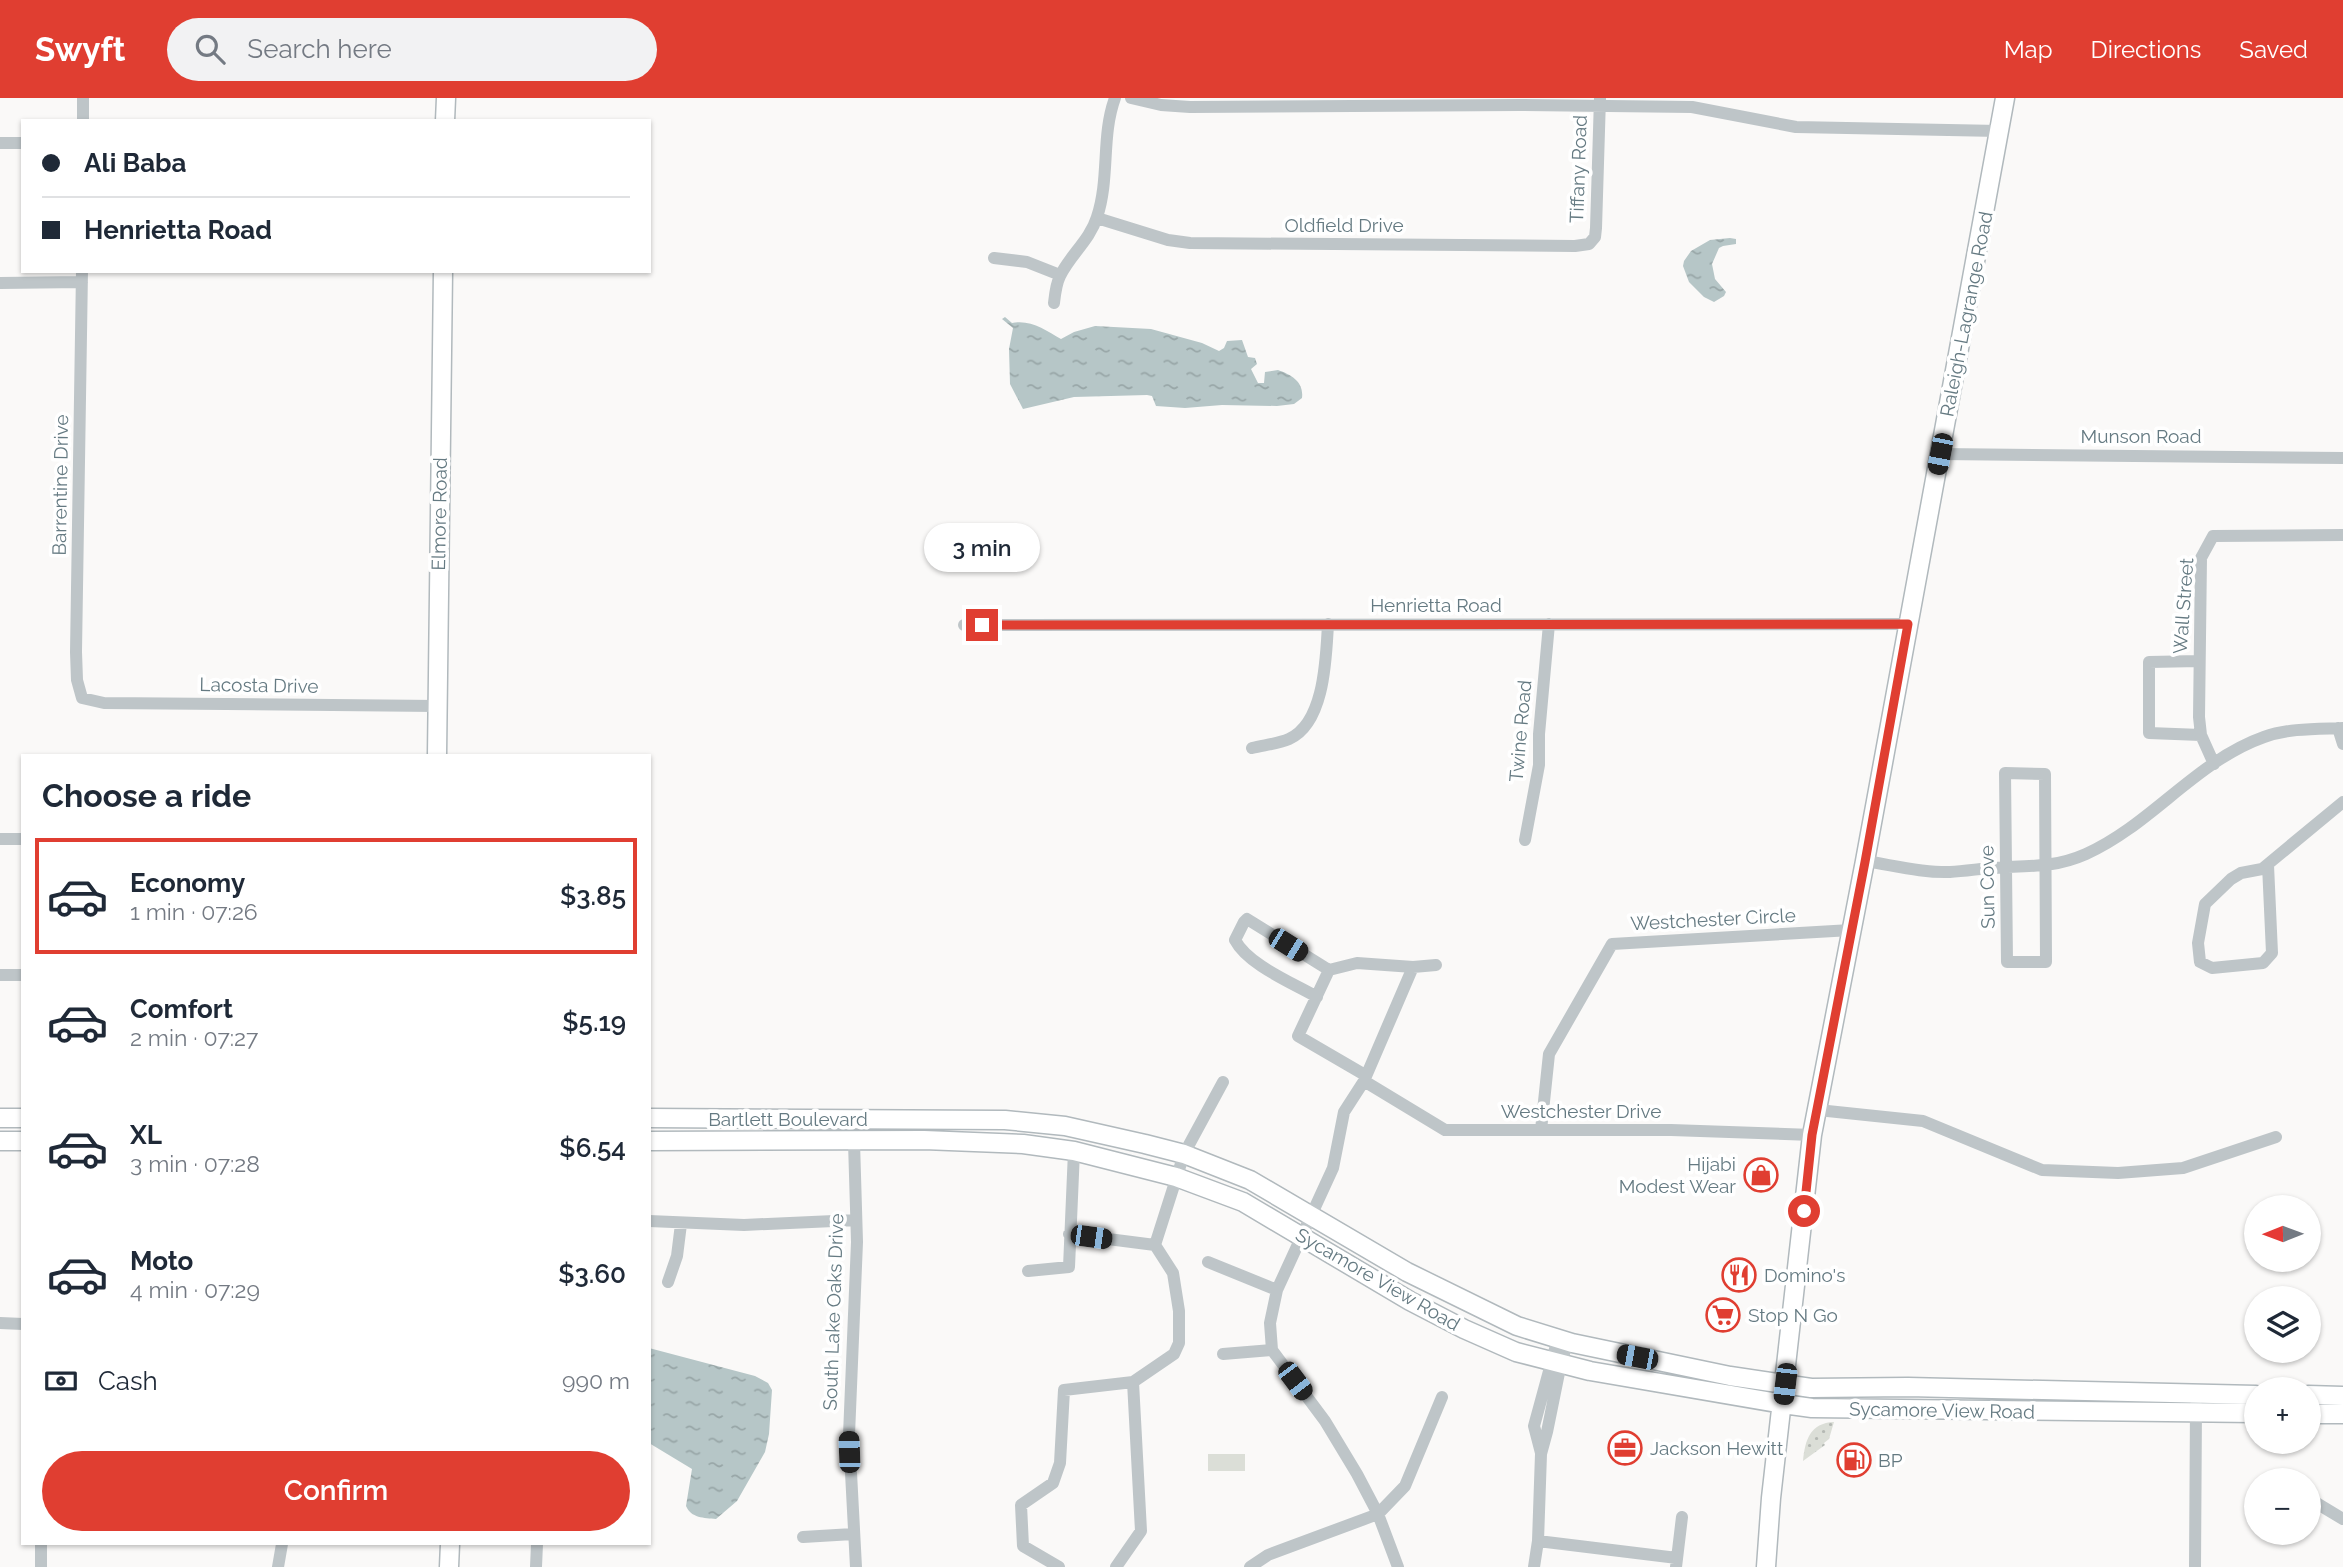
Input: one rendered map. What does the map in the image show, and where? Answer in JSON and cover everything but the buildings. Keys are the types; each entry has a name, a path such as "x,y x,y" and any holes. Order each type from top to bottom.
{"main road":[{"path":"445,119 446,98"},
{"name":"Raleigh-Lagrange Road","path":"1766,1567 1771,1498 1812,1135 1865,862 2005,98"},
{"name":"Elmore Road","path":"437,754 443,273"},
{"path":"0,1118 21,1118"},
{"name":"Bartlett Boulevard","path":"651,1118 927,1120"},
{"path":"680,1118 680,1141"},
{"path":"1005,1119 1005,1144"},
{"name":"Sycamore View Road","path":"927,1120 1005,1119 1065,1126 1180,1166 1243,1202 1306,1225 1517,1325 1563,1340 1694,1369 1811,1388 1908,1387 2244,1395"},
{"name":"Sycamore View Road","path":"925,1140 1074,1151 1180,1166"},
{"name":"Bartlett Boulevard","path":"651,1141 925,1140"},
{"path":"0,1141 21,1141"},
{"name":"Sycamore View Road","path":"1306,1225 1410,1301 1464,1329 1516,1352 1616,1375 1812,1408 2244,1413"},
{"path":"1616,1375 1619,1353"},
{"path":"1691,1388 1694,1369"},
{"path":"2321,1395 2343,1396"},
{"path":"2321,1414 2343,1414"},
{"path":"449,1567 450,1545"}],"street":[{"path":"83,98 83,119"},
{"path":"1054,303 1060,275 1084,244 1097,218 1107,134 1115,98"},
{"path":"1131,98 1161,105 1190,107 1600,102 1700,108 1812,128 1999,131"},
{"name":"Tiffany Road","path":"1592,241 1596,228 1600,102"},
{"path":"0,143 21,143"},
{"name":"Oldfield Drive","path":"1097,218 1168,240 1188,243 1575,246 1592,241"},
{"path":"994,258 1027,262 1060,275"},
{"path":"0,283 82,277"},
{"name":"Barrentine Drive","path":"82,277 76,662 82,698"},
{"name":"Munson Road","path":"1940,454 2343,458"},
{"name":"Wall Street","path":"2214,764 2201,735 2199,717 2202,558 2213,536 2343,535"},
{"path":"1252,748 1289,739 1307,724 1315,709 1325,668 1328,624"},
{"name":"Twine Road","path":"1525,840 1539,765 1539,734 1549,624"},
{"name":"Henrietta Road","path":"964,625 1908,624"},
{"path":"2199,661 2149,662 2149,733 2201,735"},
{"name":"Lacosta Drive","path":"82,698 104,703 438,706"},
{"path":"1865,862 1948,872 2047,866 2085,855 2104,845 2214,764 2265,737 2291,730 2340,729 2343,744"},
{"name":"Sun Cove","path":"2005,773 2045,774 2047,866 2046,962 2007,962 2005,773"},
{"path":"2268,864 2272,953 2263,963 2212,968 2200,962 2198,943 2205,904 2231,878 2262,869 2268,864 2343,802"},
{"path":"0,839 21,839"},
{"path":"1329,970 1317,997 1250,958 1235,940 1247,919 1329,970 1357,964 1413,967 1436,965"},
{"name":"Westchester Circle","path":"1541,1130 1549,1054 1612,944 1851,930"},
{"path":"1398,1567 1378,1514 1325,1421 1272,1350 1270,1323 1277,1290 1332,1168 1344,1112 1364,1078 1413,967"},
{"path":"0,975 21,975"},
{"name":"Westchester Drive","path":"1317,997 1298,1036 1446,1130 1671,1130 1812,1135"},
{"path":"1155,1245 1180,1166 1223,1082"},
{"path":"1818,1110 1923,1121 2042,1170 2118,1172 2183,1168 2276,1137"},
{"name":"South Lake Oaks Drive","path":"854,1142 857,1242 849,1410 856,1567"},
{"path":"1028,1271 1069,1267 1074,1151"},
{"path":"651,1221 784,1225 856,1220"},
{"path":"668,1282 677,1256 681,1224"},
{"path":"1059,1567 1023,1546 1021,1505 1053,1483 1060,1463 1064,1390 1133,1381 1174,1354 1179,1343 1179,1311 1173,1273 1155,1245 1069,1234"},
{"path":"1208,1262 1277,1290"},
{"path":"0,1323 21,1324"},
{"path":"1534,1567 1538,1541 1541,1454 1534,1426 1563,1340"},
{"path":"1223,1354 1272,1350"},
{"path":"1115,1567 1141,1531 1133,1381"},
{"path":"2195,1567 2196,1394"},
{"path":"1250,1567 1268,1555 1378,1514 1405,1486 1442,1397"},
{"path":"2321,1506 2343,1519"},
{"path":"1538,1541 1677,1562 1682,1517"},
{"path":"803,1537 853,1534"},
{"path":"41,1545 41,1567"},
{"path":"278,1567 282,1545"},
{"path":"536,1567 537,1545"}],"shaded area":[{"path":"1834,1422 1825,1445 1803,1461 1810,1434 1819,1426"},
{"path":"1208,1454 1245,1454 1245,1471 1208,1471"}],"water":[{"path":"1736,239 1736,244 1719,248 1712,264 1715,279 1726,292 1714,302 1704,297 1689,282 1683,266 1684,261 1691,251 1710,240"},
{"path":"1005,317 1012,323 1038,326 1061,339 1095,326 1151,329 1202,343 1219,351 1227,341 1242,340 1248,357 1255,358 1257,364 1251,369 1258,383 1264,383 1265,372 1278,370 1299,383 1302,398 1294,404 1277,406 1222,405 1185,408 1156,406 1152,396 1147,395 1074,397 1023,409 1010,384 1009,349 1013,328 1002,319"},
{"path":"651,1349 755,1376 768,1383 772,1390 765,1452 737,1501 716,1519 695,1515 686,1506 692,1469 651,1444"}],"place":[{"name":"Hijabi Modest Wear","path":"1761,1175"},
{"name":"Domino's","path":"1739,1275"},
{"name":"Stop N Go","path":"1723,1315"},
{"name":"Jackson Hewitt","path":"1625,1448"},
{"name":"BP","path":"1854,1460"}],"route":[{"path":"982,625 1908,624 1812,1135 1804,1211"}]}
